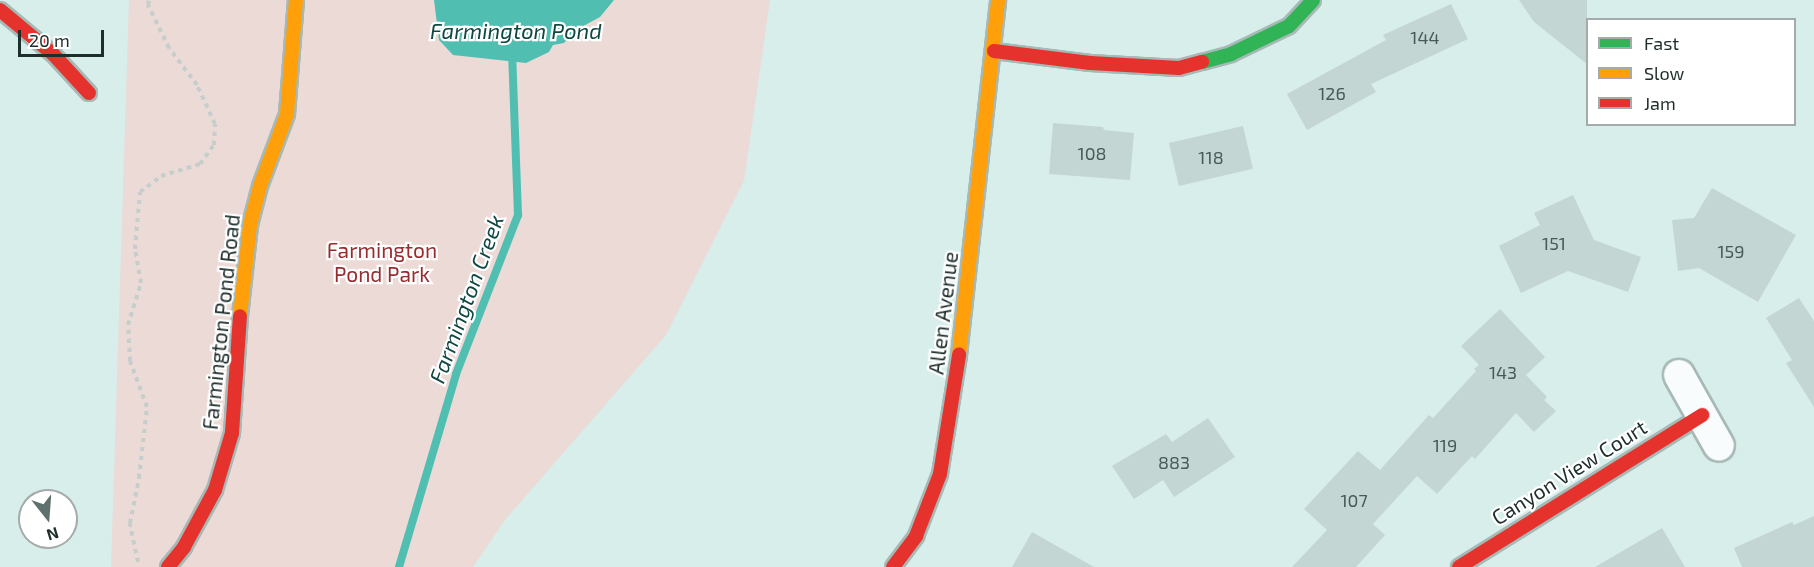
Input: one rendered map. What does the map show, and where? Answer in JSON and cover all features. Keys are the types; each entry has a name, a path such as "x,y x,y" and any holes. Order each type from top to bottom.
{"street":[{"name":"Farmington Pond Road","path":"168,567 184,547 215,490 232,433 238,331 250,225 260,186 287,114 296,0"},
{"name":"Allen Avenue","path":"893,567 916,536 940,474 956,386 998,0"},
{"path":"994,51 1090,63 1179,68 1231,54 1289,26 1313,0"},
{"path":"0,10 53,54 89,93"},
{"path":"1679,375 1719,446"},
{"name":"Canyon View Court","path":"1459,567 1509,533 1702,415"}],"path":[{"path":"139,567 130,523 139,478 147,407 130,361 128,326 141,283 135,249 140,192 161,176 200,164 214,145 215,124 197,85 169,48 148,5 148,0"}],"green space":[{"name":"Farmington Pond Park","path":"129,0 770,0 744,181 666,335 505,520 473,567 111,567"}],"water":[{"name":"Farmington Pond","path":"434,0 614,0 600,17 576,30 564,43 553,45 549,52 526,63 453,55 439,40"}],"building":[{"path":"1519,0 1587,0 1586,63 1534,22"},
{"path":"1451,4 1468,39 1371,84 1376,92 1307,130 1287,94 1386,40 1383,35"},
{"path":"1053,123 1103,127 1104,130 1134,133 1130,180 1049,174"},
{"path":"1243,126 1253,169 1179,186 1169,143"},
{"path":"1712,188 1796,235 1758,302 1699,268 1678,271 1672,220 1694,218"},
{"path":"1573,195 1594,240 1641,257 1628,292 1568,271 1521,293 1499,246 1540,225 1534,213"},
{"path":"1799,298 1814,321 1814,407 1786,363 1792,360 1766,318"},
{"path":"1500,309 1545,357 1526,375 1547,397 1544,400 1556,411 1534,432 1516,413 1475,459 1472,456 1437,494 1417,476 1373,524 1385,535 1356,567 1292,567 1327,530 1304,509 1358,451 1380,470 1429,415 1433,418 1479,365 1461,346"},
{"path":"1208,418 1235,457 1174,497 1163,480 1134,499 1112,466 1166,434 1172,442"},
{"path":"1814,516 1814,567 1742,567 1734,548 1792,522 1794,525"},
{"path":"1662,528 1685,567 1595,567"},
{"path":"1032,532 1094,567 1012,567"}],"waterway":[{"name":"Farmington Creek","path":"399,567 456,374 518,215 512,53"}],"traffic: fast":[{"path":"1202,62 1231,54 1289,26 1313,0"}],"traffic: slow":[{"path":"240,316 250,225 260,186 287,114 296,0"},
{"path":"959,355 998,0"}],"traffic: jam":[{"path":"0,10 53,54 89,93"},
{"path":"994,51 1090,63 1179,68 1202,62"},
{"path":"168,567 184,547 215,490 232,433 240,316"},
{"path":"893,567 916,536 940,474 959,355"},
{"path":"1459,567 1702,415"}]}
